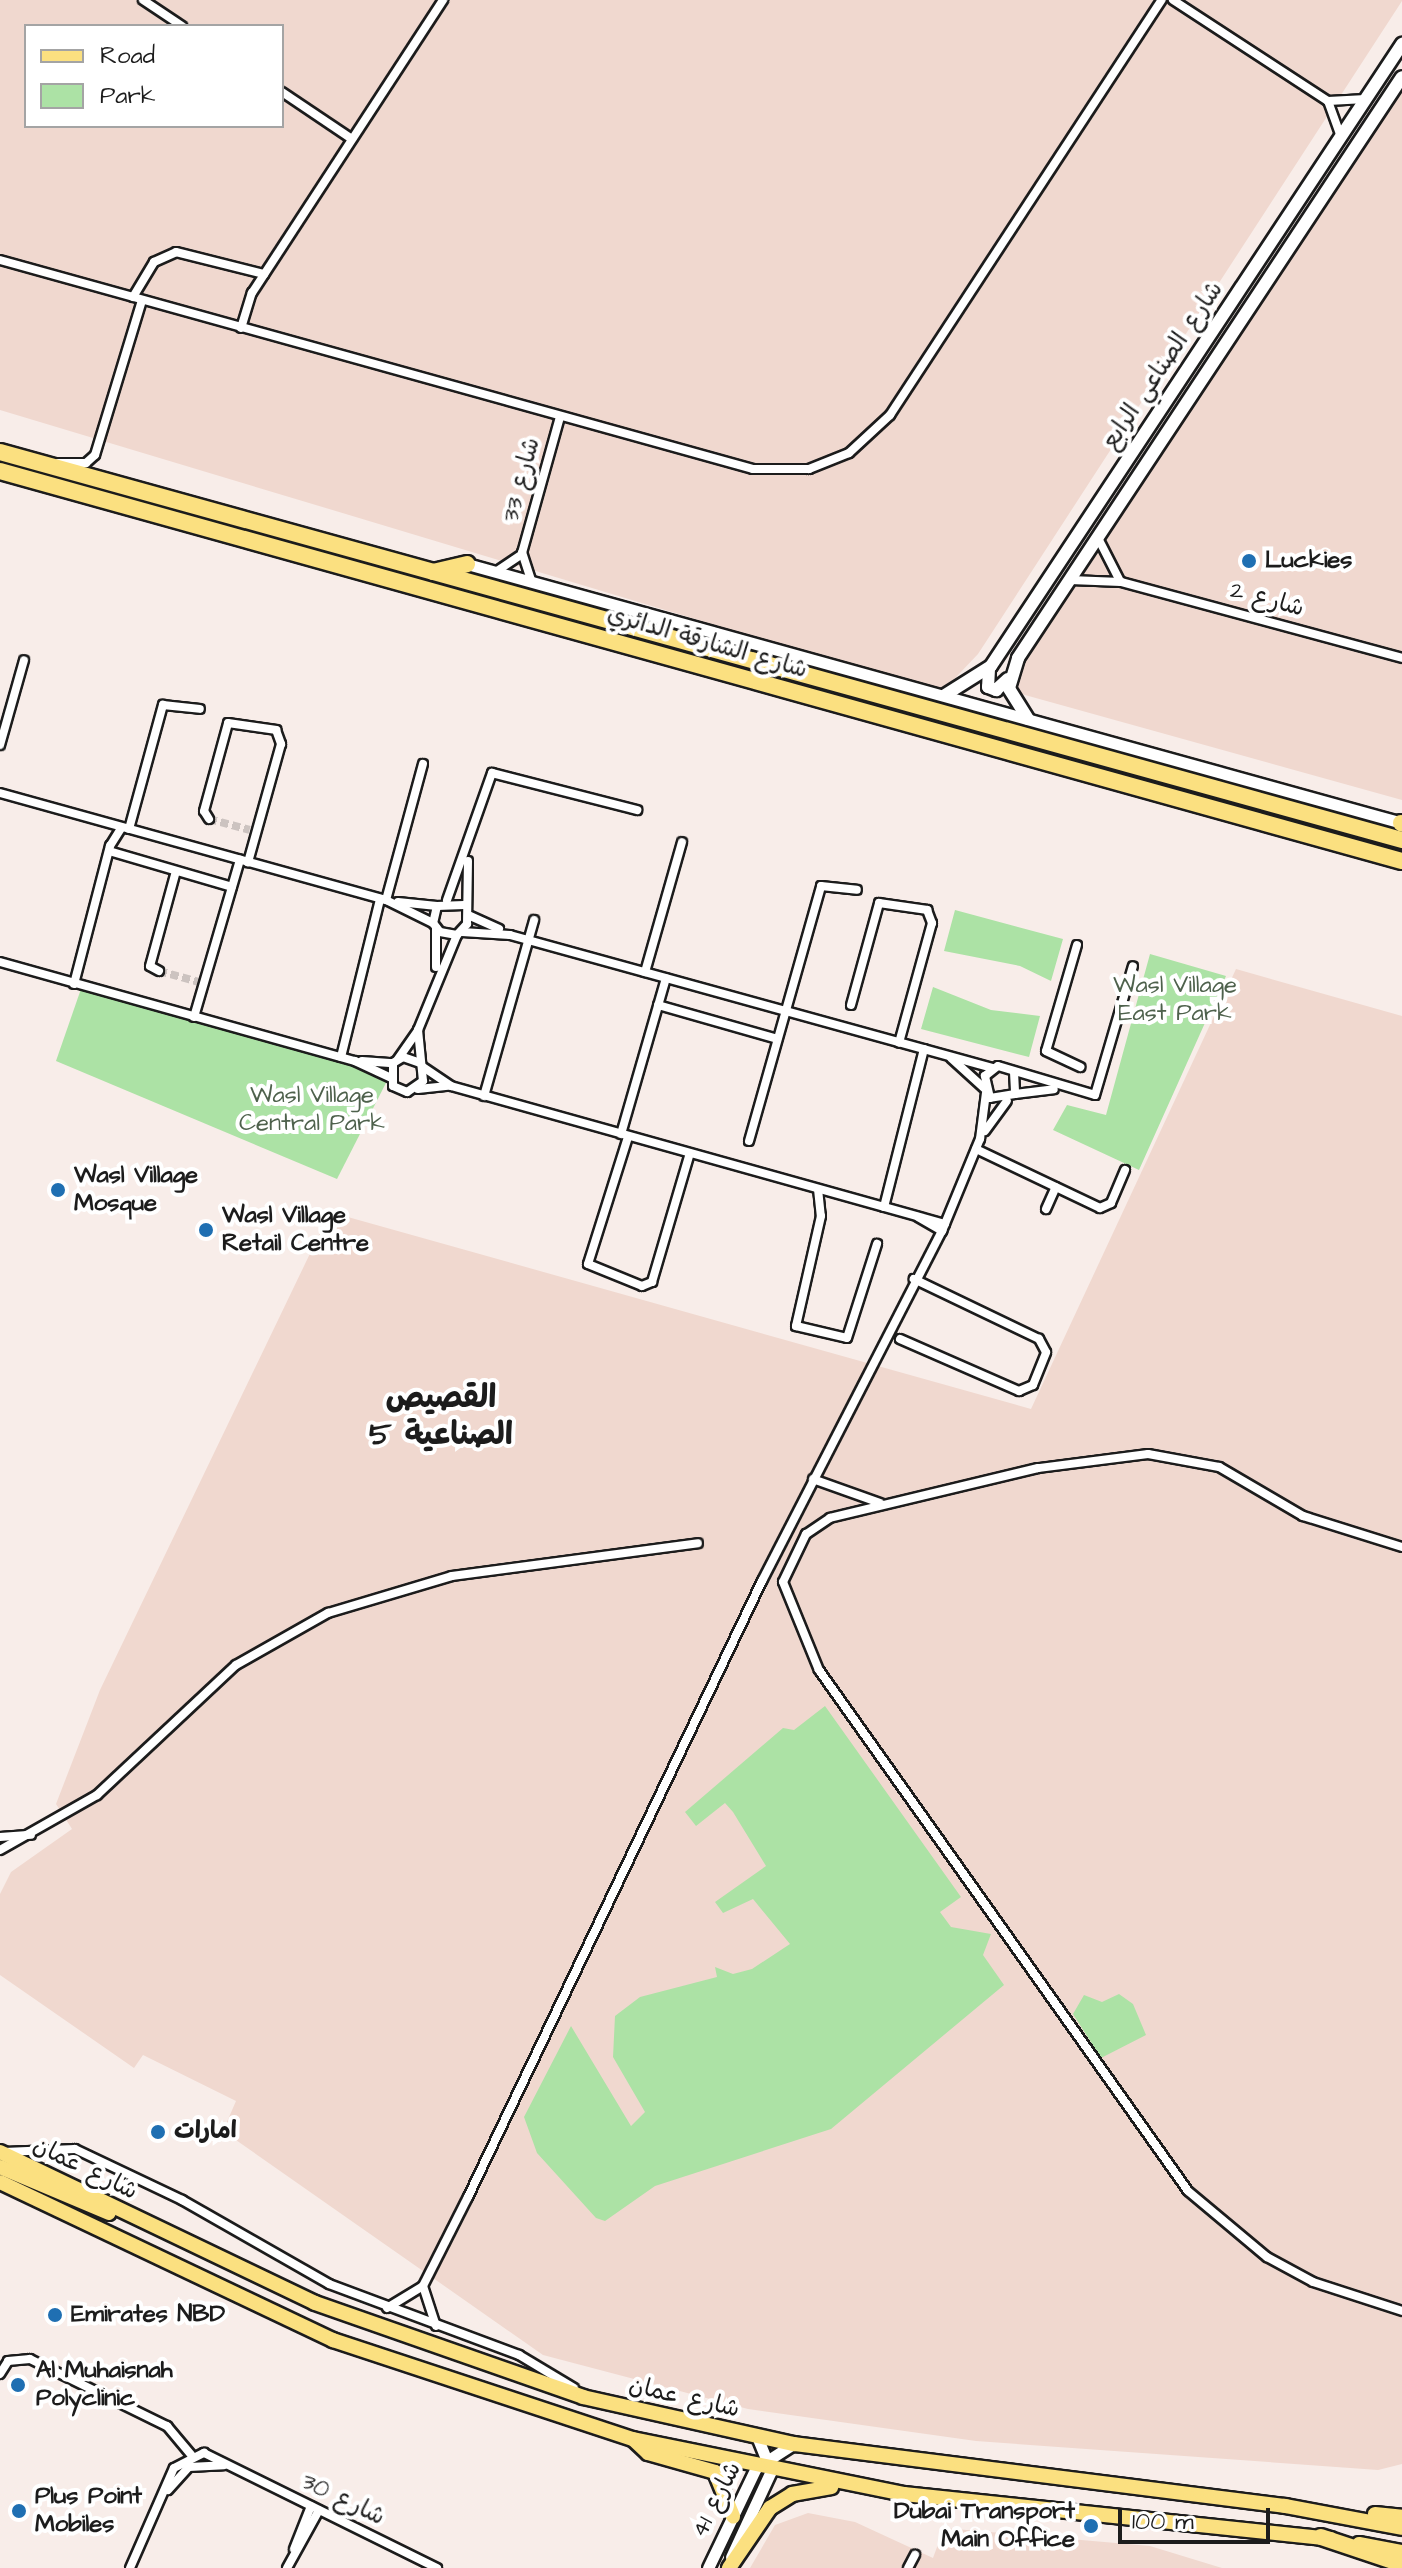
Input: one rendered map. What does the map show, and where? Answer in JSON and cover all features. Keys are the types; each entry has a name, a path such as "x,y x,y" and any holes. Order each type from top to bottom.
{"highway":[{"name":"شارع الشارقة الدائري","path":"0,452 1402,840"},
{"name":"شارع الشارقة الدائري","path":"0,471 1402,861"},
{"path":"433,572 467,564"},
{"path":"1321,2537 1402,2564"}],"main road":[{"name":"شارع الصناعي الرابع","path":"945,695 991,666 1402,44"},
{"name":"شارع الصناعي الرابع","path":"1008,679 1098,536 1402,77"},
{"path":"991,666 988,687 996,690 1008,679 1028,719"},
{"name":"شارع عمان","path":"1,2157 315,2303 583,2397 794,2444 1328,2514 1402,2528"},
{"name":"شارع عمان","path":"0,2182 347,2345 633,2439 763,2470 847,2485 1321,2537 1402,2552"},
{"path":"633,2439 648,2453 715,2472 733,2516"},
{"path":"727,2568 777,2502 847,2485"},
{"path":"1328,2514 1402,2517"}],"street":[{"path":"143,0 179,24"},
{"path":"241,328 264,274 443,0"},
{"path":"0,260 767,472 809,469 861,445 897,405 1162,0"},
{"path":"1173,0 1328,101 1366,99"},
{"path":"284,93 352,139"},
{"path":"1328,101 1341,136"},
{"path":"51,466 93,458 137,298 154,262 176,252 264,274"},
{"name":"شارع 33","path":"532,583 522,553 560,417"},
{"path":"1098,536 1106,566 1121,582"},
{"name":"شارع 33","path":"494,572 522,553"},
{"path":"467,564 1402,824"},
{"name":"شارع 2","path":"1070,580 1121,582 1402,658"},
{"path":"0,745 24,660"},
{"path":"74,984 109,851 126,828 163,705 200,709"},
{"path":"194,1017 232,887 270,784 279,734 231,720 204,811 209,819"},
{"path":"341,1057 423,764"},
{"path":"0,793 383,899 437,906 447,900 470,848 496,771 637,810"},
{"path":"645,972 682,842"},
{"path":"470,848 464,905 468,915 510,935 1014,1072 1061,1089"},
{"path":"109,851 232,887"},
{"path":"159,971 150,966 176,871"},
{"path":"749,1141 821,886 857,890"},
{"path":"383,899 434,925 459,933 510,935"},
{"path":"447,900 464,905"},
{"path":"851,1005 879,903 927,910 932,923 899,1043"},
{"path":"434,977 437,906"},
{"path":"389,1077 395,1061 418,1030 434,977 468,915"},
{"path":"484,1096 534,920"},
{"path":"1077,945 1046,1051 1081,1067"},
{"path":"0,962 355,1061 389,1077 397,1090 451,1086"},
{"path":"387,2308 423,2286 813,1479 914,1279 944,1228 980,1139 1015,1094 1061,1089 1097,1093 1133,966"},
{"path":"666,978 588,1264 642,1286 652,1282 690,1153"},
{"path":"658,1005 777,1039"},
{"path":"417,1089 421,1065 418,1030"},
{"path":"884,1207 924,1049"},
{"path":"946,1056 985,1090 1007,1101"},
{"path":"355,1061 395,1061 421,1065 451,1086 917,1216 944,1228"},
{"path":"980,1139 985,1090 993,1068"},
{"path":"1014,1072 1015,1094"},
{"path":"976,1149 1107,1207 1125,1170"},
{"path":"1046,1209 1056,1187"},
{"path":"818,1189 821,1216 796,1326 839,1339 850,1335 877,1244"},
{"path":"900,1339 1019,1391 1033,1385 1046,1352 1043,1341 914,1279"},
{"path":"1402,1547 1337,1530 1219,1467 1166,1454 1058,1464 889,1504 813,1527 786,1570 785,1596 819,1670 1188,2191 1267,2257 1313,2282 1402,2311"},
{"path":"813,1479 889,1504"},
{"path":"0,1850 36,1835 128,1771 236,1665 328,1613 452,1576 698,1543"},
{"path":"0,1837 36,1835"},
{"path":"1,2157 75,2149 182,2200 303,2272 387,2308 526,2358 583,2397"},
{"path":"423,2286 436,2326"},
{"path":"0,2374 8,2361 30,2359 167,2426 191,2455 174,2468 130,2568"},
{"name":"شارع 41","path":"757,2437 769,2455"},
{"name":"شارع 41","path":"727,2568 769,2455 794,2444"},
{"name":"شارع 30","path":"191,2455 211,2455 437,2568"},
{"name":"شارع 30","path":"165,2494 197,2464 231,2467"},
{"name":"شارع 41","path":"708,2568 733,2516 763,2470"},
{"path":"288,2564 315,2508"},
{"path":"908,2568 915,2555"}],"shaded area":[{"path":"0,0 1402,0 978,654 941,693 0,410"},
{"path":"1402,86 1402,800 1007,690"},
{"name":"القصيص الصناعية 5","path":"1236,969 1402,1016 1402,2464 1378,2470 976,2441 748,2409 543,2355 223,2131 236,2101 143,2055 134,2068 0,1975 0,1894 11,1872 72,1829 56,1804 100,1690 330,1212 1031,1409"},
{"path":"808,2513 855,2522 933,2558 944,2528 1150,2546 1222,2568 750,2568 775,2525"}],"green space":[{"path":"955,910 1063,939 1051,981 1020,966 944,951"},
{"name":"Wasl Village East Park","path":"1150,954 1226,976 1139,1170 1053,1130 1067,1105 1106,1115"},
{"name":"Wasl Village Central Park","path":"82,986 389,1077 337,1179 56,1061"},
{"path":"933,987 991,1010 1040,1016 1029,1057 921,1029"},
{"path":"825,1706 961,1897 940,1912 951,1927 991,1934 983,1955 1004,1985 831,2129 655,2186 605,2221 596,2218 537,2153 524,2117 571,2026 631,2126 645,2112 613,2057 615,2016 640,1997 717,1977 715,1967 733,1974 752,1969 790,1944 753,1899 723,1913 715,1902 766,1866 733,1812 725,1803 696,1826 685,1812 783,1728 794,1730"},
{"path":"1119,1994 1133,2004 1146,2035 1101,2058 1073,2014 1084,1995 1102,2002"}],"tunnel":[{"path":"209,819 250,830"},
{"path":"159,971 199,982"}],"place":[{"name":"Luckies","path":"1249,561"},
{"name":"Wasl Village Mosque","path":"58,1190"},
{"name":"Wasl Village Retail Centre","path":"206,1230"},
{"name":"امارات","path":"158,2132"},
{"name":"Emirates NBD","path":"55,2315"},
{"name":"Al Muhaisnah Polyclinic","path":"18,2385"},
{"name":"Plus Point Mobiles","path":"19,2511"},
{"name":"Dubai Transport Main Office","path":"1091,2526"}],"district":[{"name":"القصيص الصناعية 5","path":"441,1418"}]}
